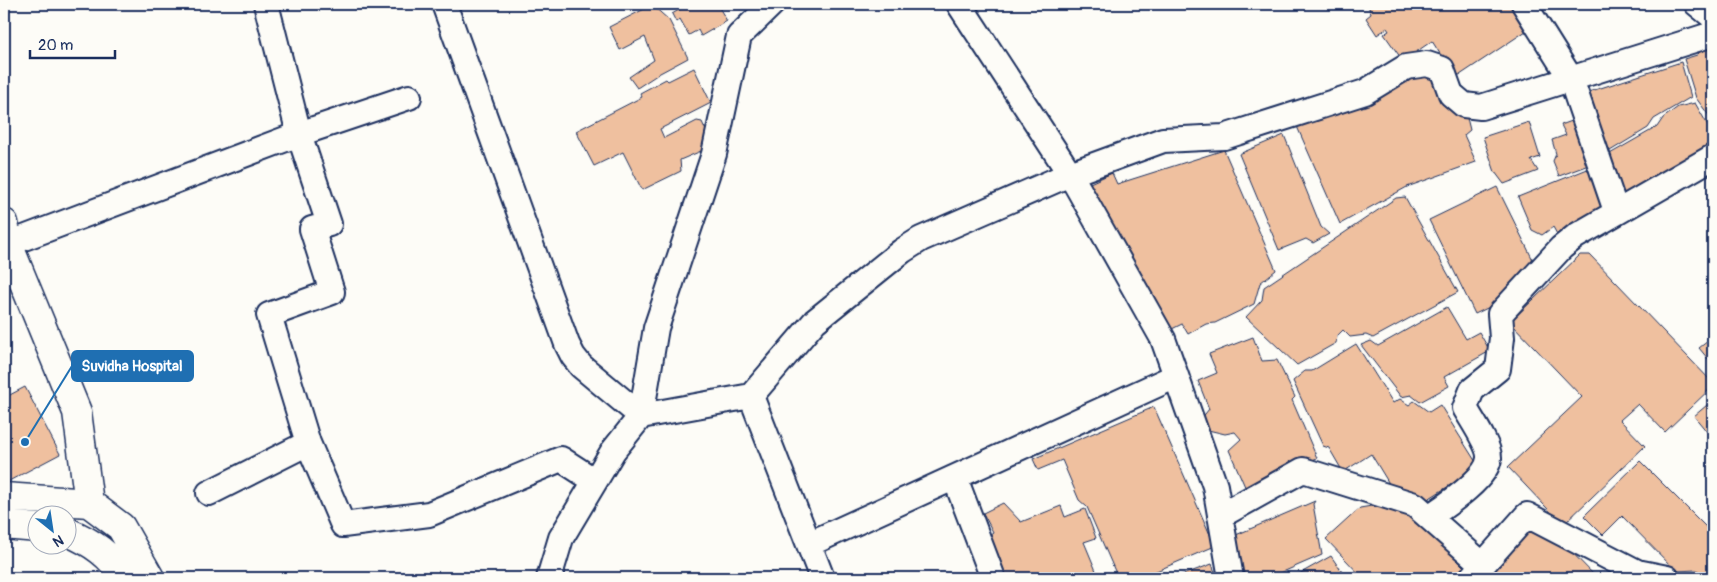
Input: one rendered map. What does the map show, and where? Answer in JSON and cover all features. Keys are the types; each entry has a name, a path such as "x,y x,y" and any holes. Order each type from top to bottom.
{"main road":[{"path":"6,234 77,412 89,503"},
{"path":"4,498 89,503 121,527 150,578"},
{"path":"4,525 28,527"},
{"path":"78,536 108,555 124,578"}],"street":[{"path":"266,4 299,134 329,224 312,229 332,292 269,315 308,443 343,525 429,514 561,459 596,481"},
{"path":"444,4 567,344 581,366 641,416"},
{"path":"549,578 561,538 613,451 641,416 656,328 714,154 738,36 772,4"},
{"path":"959,4 1070,174 1163,338 1215,486 1231,578"},
{"path":"1524,4 1570,79 1616,211"},
{"path":"1697,4 1713,17"},
{"path":"641,416 752,396 815,321 921,238 1070,174 1163,140 1224,137 1365,92 1406,67 1426,64 1442,69 1451,94 1464,105 1481,107 1713,34"},
{"path":"6,234 409,96"},
{"path":"1428,517 1462,494 1482,472 1489,458 1487,447 1465,408 1472,390 1498,369 1502,338 1500,314 1568,242 1616,211 1713,157"},
{"path":"809,544 1176,376"},
{"path":"752,396 822,578"},
{"path":"209,493 308,443"},
{"path":"1220,516 1303,470 1415,504 1477,572 1527,516 1637,572 1667,578"},
{"path":"955,478 993,578"}],"building":[{"path":"689,4 717,4 727,21 701,36 698,30 689,35 680,19 676,22 672,14"},
{"path":"1369,4 1515,4 1532,27 1460,75 1452,73 1432,41 1403,61 1384,34 1389,31 1387,28 1377,35 1366,18 1371,14"},
{"path":"652,5 669,20 688,58 637,88 629,77 654,60 645,37 620,50 609,27"},
{"path":"1713,42 1713,121 1696,98 1684,59 1697,55"},
{"path":"1681,62 1691,97 1654,119 1648,128 1605,154 1579,95"},
{"path":"694,68 711,103 660,129 664,138 697,121 702,122 713,146 680,160 681,171 642,190 623,152 594,166 576,131 642,97 640,93 666,79 668,81"},
{"path":"1433,71 1465,110 1470,130 1464,135 1476,162 1407,187 1340,224 1295,122 1406,72"},
{"path":"1695,103 1713,134 1713,152 1625,200 1601,159 1657,127 1663,118 1678,107"},
{"path":"1580,118 1594,163 1559,176 1553,161 1556,154 1552,140 1566,135 1561,125"},
{"path":"1529,122 1540,157 1531,160 1538,171 1504,184 1495,172 1483,137"},
{"path":"1284,135 1321,227 1329,234 1313,243 1306,239 1279,250 1239,154"},
{"path":"1224,150 1276,270 1260,283 1254,304 1215,323 1206,324 1188,334 1182,324 1168,331 1098,202 1090,183 1112,173 1117,184"},
{"path":"1595,166 1610,210 1558,236 1553,227 1542,235 1532,230 1518,197"},
{"path":"1497,187 1535,264 1508,298 1475,314 1429,220"},
{"path":"1405,197 1458,292 1373,338 1366,335 1350,337 1343,330 1337,336 1336,343 1297,365 1246,317 1262,300 1264,287 1396,198"},
{"path":"1580,255 1590,255 1713,383 1713,386 1665,432 1638,404 1620,420 1645,446 1563,525 1508,467 1582,397 1510,322"},
{"path":"1447,307 1466,339 1479,332 1490,351 1444,377 1449,386 1420,402 1411,395 1401,397 1361,345 1371,341 1378,346"},
{"path":"1253,337 1262,361 1277,360 1295,397 1292,400 1317,458 1246,489 1229,450 1241,439 1235,432 1225,434 1208,430 1201,419 1209,409 1198,381 1217,373 1209,354"},
{"path":"1713,337 1713,365 1699,348"},
{"path":"1356,344 1393,403 1400,399 1409,405 1414,401 1429,412 1440,405 1479,467 1417,506 1396,495 1371,454 1343,472 1329,448 1323,446 1293,381 1305,371 1312,371"},
{"path":"25,387 60,454 7,482 4,476 4,398"},
{"path":"1713,400 1713,439 1694,416"},
{"path":"1154,407 1215,546 1140,578 1118,578 1087,507 1079,500 1062,460 1038,470 1033,459"},
{"path":"1640,461 1713,534 1713,577 1704,576 1697,570 1676,571 1622,516 1603,535 1584,516"},
{"path":"1315,501 1313,504 1322,555 1269,578 1246,578 1229,538"},
{"path":"1003,503 1021,522 1061,506 1065,517 1085,509 1096,538 1084,542 1099,578 1004,578 989,535 993,532 983,513"},
{"path":"1383,504 1410,510 1464,567 1452,578 1363,578 1326,539 1360,508"},
{"path":"1534,530 1557,537 1597,578 1478,578 1517,541"},
{"path":"1331,556 1346,578 1292,578"},
{"path":"1212,564 1217,578 1174,578"}],"place":[{"name":"Suvidha Hospital","path":"25,442"}]}
